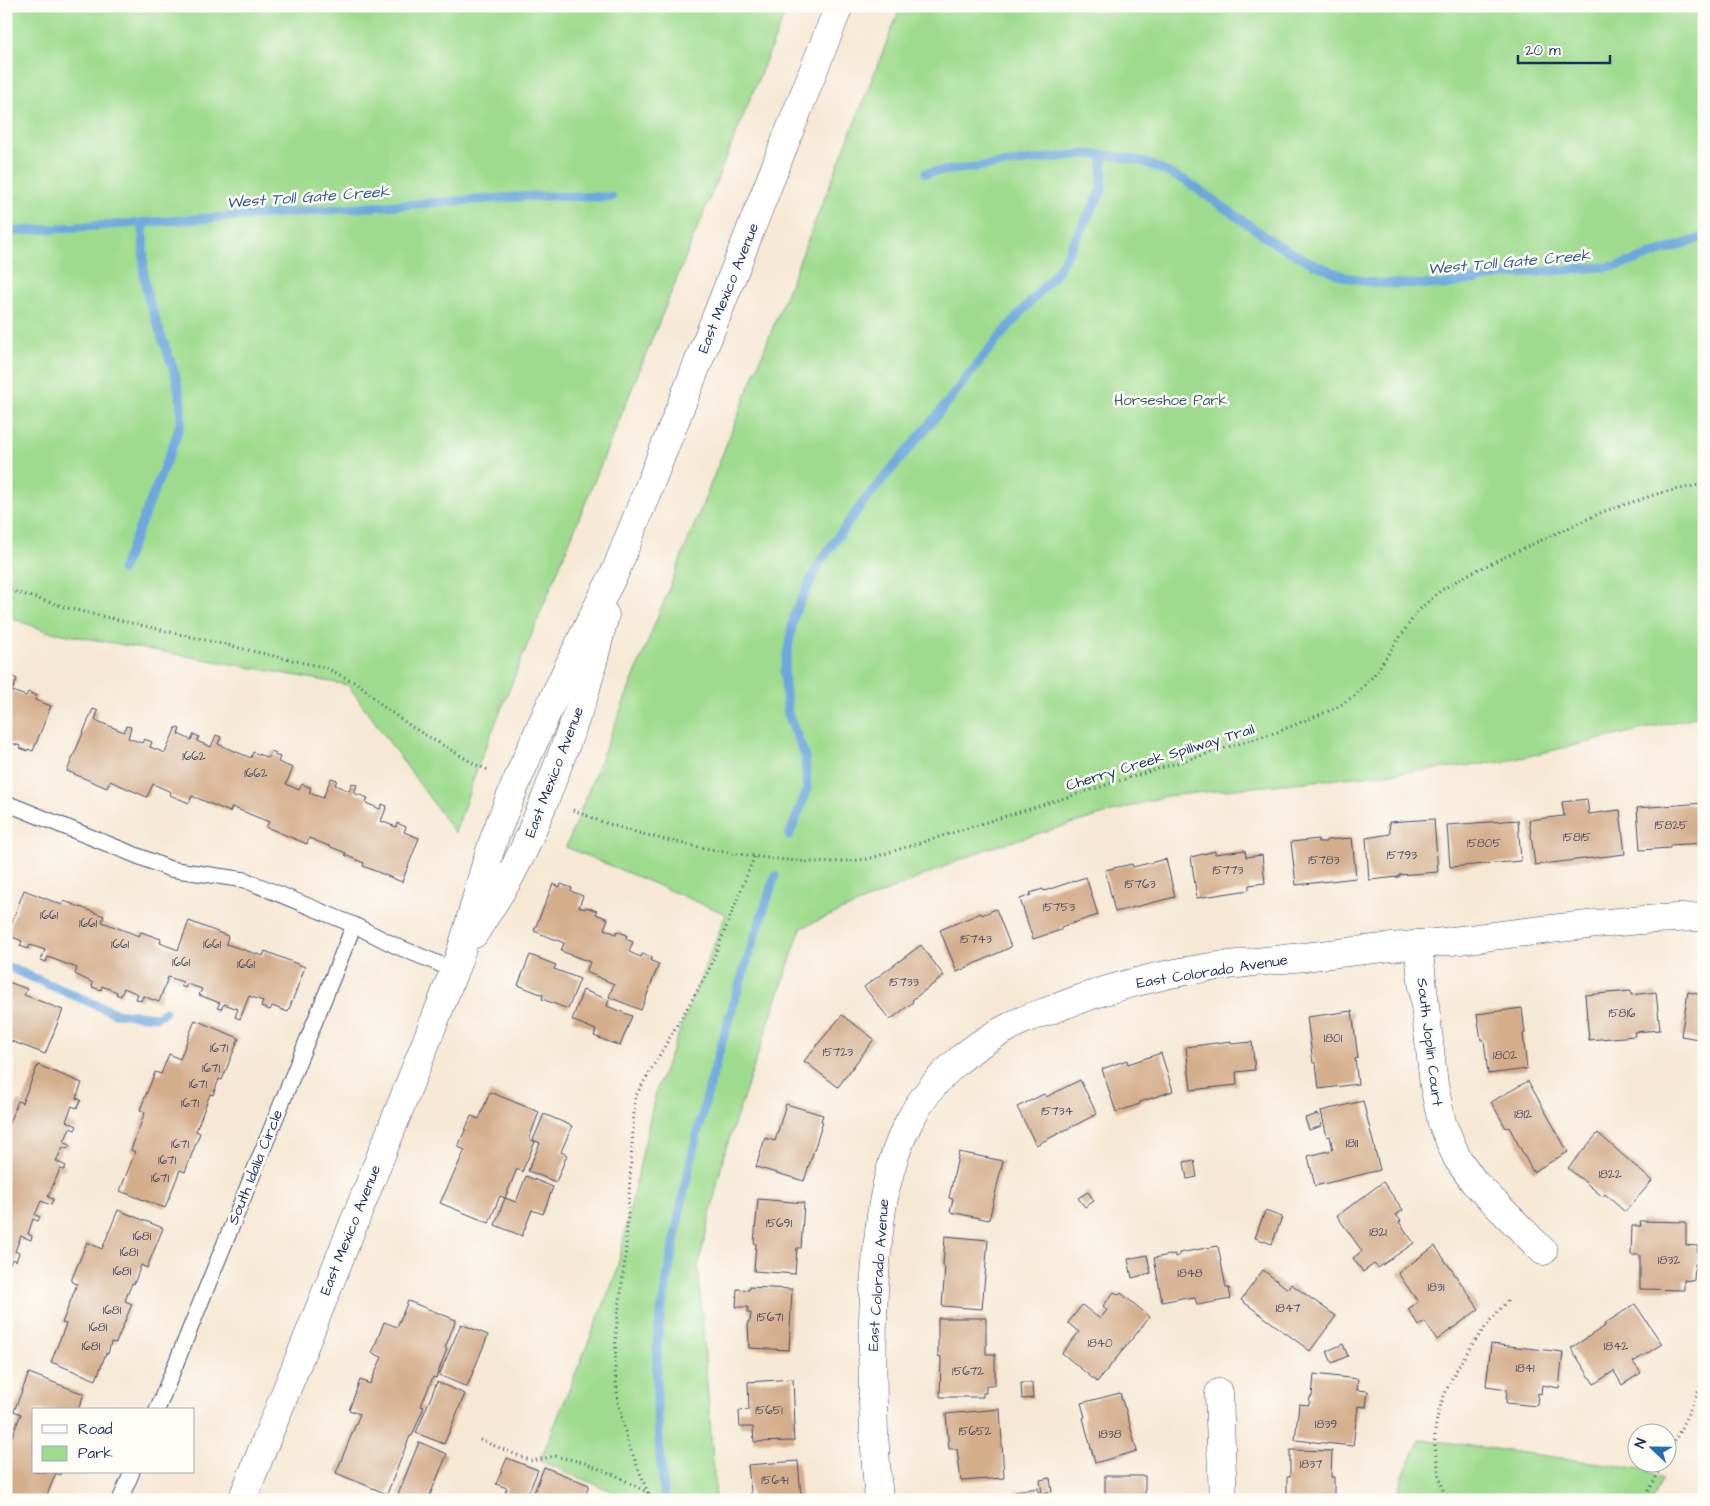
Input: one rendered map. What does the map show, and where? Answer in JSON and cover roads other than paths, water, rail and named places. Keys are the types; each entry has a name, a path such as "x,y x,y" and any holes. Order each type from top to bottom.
{"street":[{"name":"East Mexico Avenue","path":"242,1500 456,965 492,846 532,742 575,650 616,570 839,6"},
{"name":"East Colorado Avenue","path":"879,1500 872,1402 872,1335 882,1202 891,1164 909,1120 929,1090 981,1042 1012,1025 1087,996 1159,976 1232,965 1418,944 1662,918 1704,917"},
{"name":"South Joplin Court","path":"1418,944 1434,1085 1442,1123 1457,1158 1474,1182 1544,1251"},
{"path":"1220,1393 1223,1500"}],"lane":[{"path":"6,803 170,869 244,880 354,925 396,946 456,965"},
{"name":"South Idalia Circle","path":"158,1408 354,925"},
{"path":"120,1500 131,1474"}],"waterway":[{"name":"West Toll Gate Creek","path":"926,173 1083,154 1117,156 1145,162 1186,181 1276,244 1312,263 1345,277 1375,283 1443,285 1501,275 1618,266 1704,237"},
{"path":"789,836 807,790 805,756 788,714 784,672 794,615 820,562 861,505 939,413 994,343 1058,271 1102,190 1103,155"},
{"name":"West Toll Gate Creek","path":"6,232 532,196 612,197"},
{"path":"122,570 181,422 181,402 175,374 149,301 144,277 143,222"},
{"path":"665,1500 657,1408 658,1340 663,1300 692,1153 704,1107 745,968 775,876"},
{"path":"6,966 115,1013 156,1017 165,1012"}],"park label":[{"name":"Horseshoe Park","path":"1171,400"}]}
